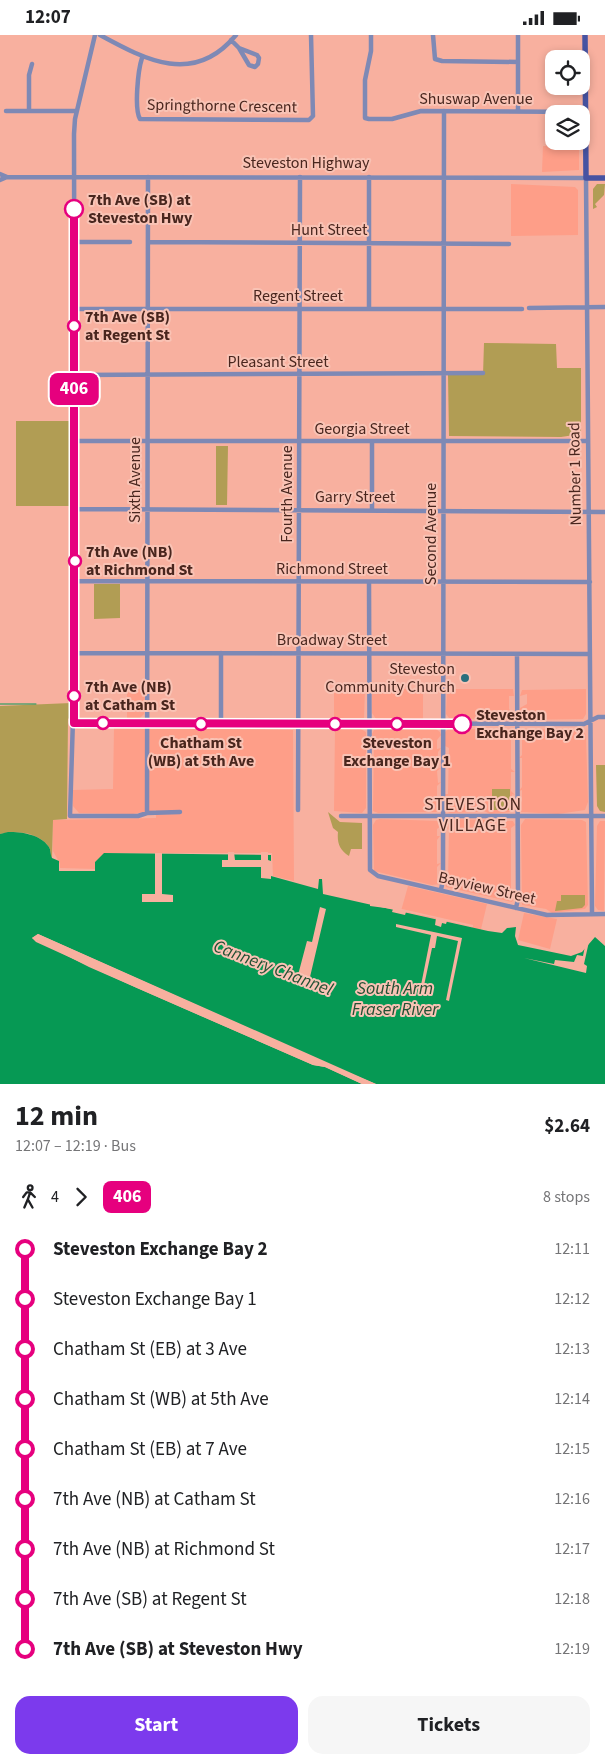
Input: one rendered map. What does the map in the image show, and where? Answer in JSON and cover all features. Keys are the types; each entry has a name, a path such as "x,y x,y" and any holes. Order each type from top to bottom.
{"main road":[{"name":"Number 1 Road","path":"585,35 586,105"},
{"name":"Number 1 Road","path":"586,150 586,178"},
{"name":"Steveston Highway","path":"586,178 605,178"}],"street":[{"path":"95,35 74,127 75,653 71,815 138,816 147,813 180,812"},
{"path":"100,35 142,57 170,64 194,62 218,51 236,35"},
{"name":"Springthorne Crescent","path":"142,57 139,69 138,106 140,119 310,120 313,116 312,35"},
{"name":"Shuswap Avenue","path":"371,35 371,51 365,83 365,118 392,119 415,112 545,111"},
{"path":"433,35 433,55 435,59 442,61 518,62"},
{"path":"518,35 518,111"},
{"path":"231,40 239,48 249,65 252,67 258,64 259,58 256,55 239,48"},
{"path":"29,111 29,75 32,64"},
{"path":"6,111 77,111"},
{"name":"Second Avenue","path":"441,890 443,879 444,111"},
{"name":"Steveston Highway","path":"0,174 8,177 74,178 586,178"},
{"name":"Steveston Highway","path":"0,180 8,177"},
{"name":"Sixth Avenue","path":"147,813 148,177"},
{"name":"Fourth Avenue","path":"298,810 300,653 300,177"},
{"path":"369,177 369,309"},
{"name":"Number 1 Road","path":"586,178 592,721 592,913"},
{"path":"74,242 130,242"},
{"name":"Hunt Street","path":"148,242 444,242 509,244"},
{"path":"529,308 605,307"},
{"name":"Regent Street","path":"74,309 522,309"},
{"name":"Pleasant Street","path":"74,375 483,373"},
{"name":"Georgia Street","path":"75,441 588,441"},
{"path":"372,442 372,510"},
{"name":"Garry Street","path":"75,509 605,512"},
{"name":"Richmond Street","path":"75,581 590,582"},
{"path":"369,582 369,816"},
{"name":"Broadway Street","path":"75,653 590,654"},
{"path":"221,653 221,723"},
{"path":"516,908 518,899 517,654"},
{"path":"74,723 584,724 598,717 605,717"},
{"path":"341,816 605,817"},
{"name":"Bayview Street","path":"369,816 369,867 375,875 553,915 605,914"}],"shaded area":[{"path":"543,146 545,146 545,150 579,150 579,170 542,172"},
{"path":"511,184 575,187 578,190 578,235 511,236"},
{"path":"597,184 605,184 604,195 595,204 597,207 593,209 593,189"},
{"path":"484,343 556,344 557,368 581,368 581,434 561,437 449,436 448,375 483,375"},
{"path":"16,421 70,421 69,506 16,506"},
{"path":"216,446 228,446 227,505 216,505"},
{"path":"94,584 120,584 120,618 94,619"},
{"path":"127,688 141,689 145,692 144,714 140,718 127,719"},
{"path":"334,689 365,689 364,718 334,719"},
{"path":"372,689 423,689 423,719 376,719 372,713"},
{"path":"447,689 513,689 514,696 509,696 509,709 514,715 508,720 449,718 446,714"},
{"path":"586,689 586,714 583,719 524,720 520,716 520,708 527,704 527,694 520,696 522,690"},
{"path":"71,703 71,716 68,719 67,819 53,820 52,858 49,847 45,842 33,835 19,832 0,834 0,706"},
{"path":"114,728 293,730 294,881 273,876 272,853 105,853 95,862 95,869 60,868 60,864 53,851 53,820 156,818 156,810 133,814 79,813 73,806 73,790 113,789"},
{"path":"335,729 361,729 366,732 366,808 362,813 334,811"},
{"path":"436,729 440,732 441,735 437,740 437,749 441,748 438,752 437,769 441,768 437,771 438,783 441,782 437,786 437,806 441,805 439,812 378,813 373,811 374,741 372,734 374,730"},
{"path":"448,729 476,729 479,732 483,732 486,729 509,729 514,732 515,738 511,737 511,769 515,772 511,772 511,791 515,795 512,794 511,803 515,808 512,812 490,814 480,809 477,812 450,813 445,811 445,794 448,794 449,748 445,746 445,732"},
{"path":"524,729 584,730 586,736 588,802 585,810 558,814 521,812 519,804 522,801 522,790 519,791 522,787 522,758 519,758 522,755 522,737 519,738 520,732"},
{"path":"596,765 605,765 605,812 600,811 597,806"},
{"path":"492,789 510,789 510,810 492,810"},
{"path":"328,812 340,822 362,823 362,849 351,849 349,856 343,851 338,842 338,832 333,828"},
{"path":"453,819 513,821 515,825 511,828 511,894 515,896 512,902 446,887 445,882 448,881 449,830 445,826 446,821"},
{"path":"525,819 582,820 586,822 588,905 585,909 552,913 546,909 522,905 521,825"},
{"path":"376,820 439,821 441,826 437,829 437,836 440,836 437,840 437,864 441,863 437,867 437,880 441,880 440,884 432,885 374,871 373,825"},
{"path":"600,821 605,821 604,911 598,910 595,906 597,826"},
{"path":"408,886 487,904 477,946 469,944 472,927 401,911"},
{"path":"561,895 585,895 585,905 582,908 555,911 557,901 561,901"},
{"path":"524,913 557,919 550,949 518,940"}],"water":[{"name":"South Arm Fraser River","path":"8,832 25,833 41,839 49,847 52,858 59,861 59,871 95,871 95,862 104,853 271,855 271,876 318,889 319,879 322,879 323,894 488,931 502,933 507,928 516,927 515,936 518,945 571,956 582,952 595,937 605,946 605,1084 376,1084 38,934 32,938 89,967 313,1065 325,1067 362,1084 0,1084 0,834"}],"pier":[{"path":"228,852 234,852 235,860 261,860 261,852 268,852 268,860 271,861 271,879 261,878 261,867 222,867 222,860 228,860"},
{"path":"155,853 162,853 162,894 173,895 173,902 142,902 142,894 155,894"},
{"path":"331,893 473,925 473,927 447,921 446,924 442,923 441,927 435,925 436,918 406,912 405,915 392,912 393,909 370,906 370,903 331,895"},
{"path":"320,907 326,909 310,977 298,975 307,941 312,942"},
{"path":"396,924 462,938 449,1001 446,1000 458,941 437,936 435,948 432,948 422,995 419,995 431,935 396,927"},
{"path":"38,934 376,1084 370,1084 343,1073 364,1084 362,1084 325,1067 313,1065 137,988 36,942 32,938","holes":["38,937 324,1065 314,1063 90,965 35,938"]},
{"path":"590,937 584,964 587,966 586,973 524,958 554,964 555,960 574,962 577,955 583,956 586,941"}],"waterway":[{"path":"0,704 36,704"}],"bus line":[{"name":"406","path":"74,209 74,723 462,724"}],"place":[{"name":"7th Ave (SB) at Steveston Hwy","path":"74,209"},
{"name":"7th Ave (SB) at Regent St","path":"74,326"},
{"name":"7th Ave (NB) at Richmond St","path":"75,561"},
{"name":"Steveston Community Church","path":"465,678"},
{"name":"7th Ave (NB) at Catham St","path":"74,696"},
{"name":"Chatham St (WB) at 5th Ave","path":"201,724"},
{"name":"Steveston Exchange Bay 1","path":"397,724"},
{"name":"Steveston Exchange Bay 2","path":"462,724"}],"district":[{"name":"STEVESTON VILLAGE","path":"473,814"}],"water label":[{"name":"Cannery Channel","path":"273,968"}]}
